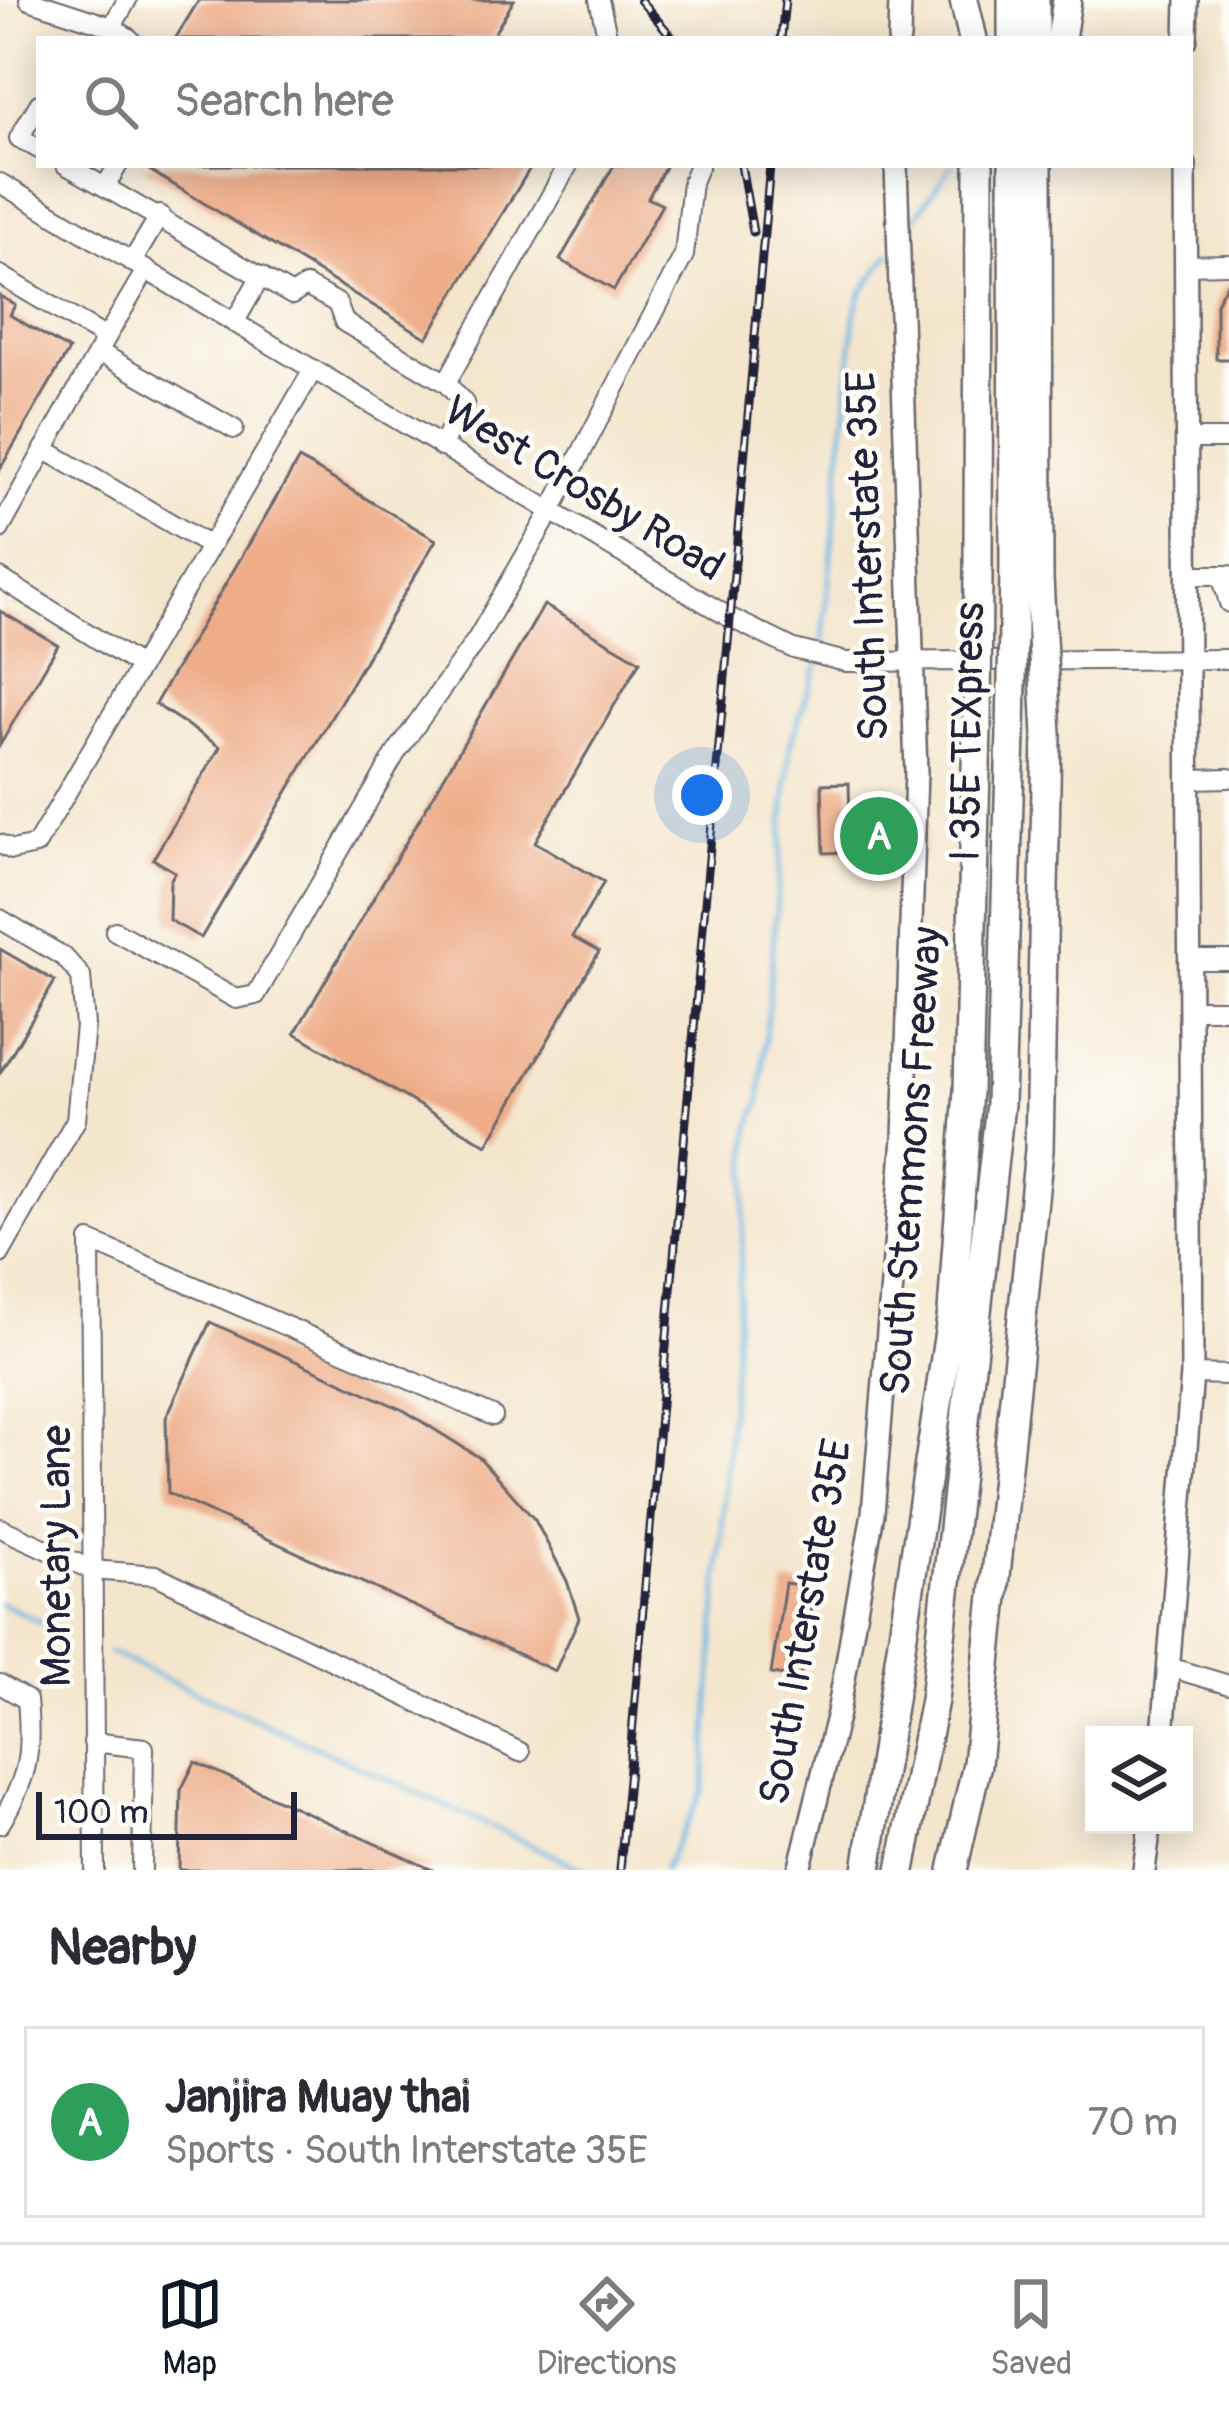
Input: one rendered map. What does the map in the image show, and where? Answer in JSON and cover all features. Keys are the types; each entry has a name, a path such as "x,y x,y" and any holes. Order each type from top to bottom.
{"highway":[{"path":"964,0 982,25"},
{"path":"1012,0 1012,36"},
{"path":"1035,0 1036,36"},
{"path":"1061,36 1067,0"},
{"name":"I 35E TEXpress","path":"901,1870 934,1700 1000,1104 1011,733 1027,575 1013,168"},
{"name":"South Stemmons Freeway","path":"867,1870 952,1312 968,1091 977,727 979,169"},
{"path":"953,1870 980,1742 1039,1150 1047,735 1027,575 1039,172"},
{"path":"857,1870 873,1824"}],"main road":[{"path":"899,36 900,0"},
{"path":"1186,36 1187,0"},
{"path":"1164,1726 1192,1375 1185,168"},
{"name":"South Interstate 35E","path":"799,1870 838,1713 873,1514 914,960 896,172"},
{"path":"1144,1870 1149,1834"}],"street":[{"path":"29,0 82,31 112,27 126,36"},
{"path":"112,27 127,0"},
{"path":"599,0 607,36"},
{"path":"20,138 36,109"},
{"path":"0,126 36,147"},
{"path":"71,168 292,295 306,286 337,303 344,322 446,383 464,403 441,447"},
{"path":"105,187 116,168"},
{"path":"446,383 566,168"},
{"path":"115,931 236,999 256,995 396,753 477,639 551,511 684,256 698,168"},
{"name":"West Crosby Road","path":"0,183 729,617 794,649 846,662 1229,659"},
{"path":"0,529 103,345 160,215"},
{"path":"1186,265 1229,264"},
{"path":"0,275 234,429"},
{"path":"234,323 261,276"},
{"path":"0,844 12,850 36,845 313,370"},
{"path":"1190,440 1229,439"},
{"path":"44,449 211,546"},
{"path":"1189,574 1225,576 1229,603"},
{"path":"0,578 140,666"},
{"path":"1192,779 1229,778"},
{"path":"0,919 64,957 81,976 85,1026 76,1120 0,1255"},
{"path":"1192,960 1229,960"},
{"path":"1192,1009 1229,1010"},
{"name":"Monetary Lane","path":"95,1870 90,1241 493,1416"},
{"path":"1192,1375 1229,1375"},
{"path":"0,1528 92,1570 156,1575 520,1752"},
{"path":"1172,1668 1229,1685"},
{"path":"0,1684 27,1700 30,1730 28,1778 0,1824"},
{"path":"93,1742 144,1748 142,1870"}],"building":[{"path":"199,0 514,0 493,36 177,36"},
{"path":"146,168 530,168 427,338"},
{"path":"612,168 664,168 648,198 662,205 614,290 560,260"},
{"path":"1229,280 1229,359 1216,359 1216,303"},
{"path":"0,296 15,305 10,315 69,350 0,469"},
{"path":"299,459 436,540 201,938 169,920 170,881 175,872 153,859 220,747 155,704"},
{"path":"544,605 640,661 535,842 604,882 572,937 599,952 487,1145 295,1033"},
{"path":"0,611 58,645 0,745"},
{"path":"849,783 850,822 895,821 896,850 824,853 822,784"},
{"path":"0,949 55,981 0,1073"},
{"path":"210,1322 405,1411 480,1458 535,1520 567,1581 579,1618 555,1671 168,1493 166,1418"},
{"path":"785,1583 814,1587 800,1678 771,1674"},
{"path":"195,1762 433,1870 179,1870 181,1790"}],"waterway":[{"path":"907,229 950,168"},
{"path":"822,649 855,316 860,295 890,253"},
{"path":"663,1870 704,1789 750,1129 760,1101 790,745 819,660"},
{"path":"0,1603 61,1631"},
{"path":"110,1653 586,1870"}],"railway":[{"path":"640,0 671,36"},
{"path":"781,36 785,0"},
{"path":"742,168 753,232"},
{"path":"620,1870 770,168"}],"place":[{"name":"Janjira Muay thai","path":"879,836"}]}
